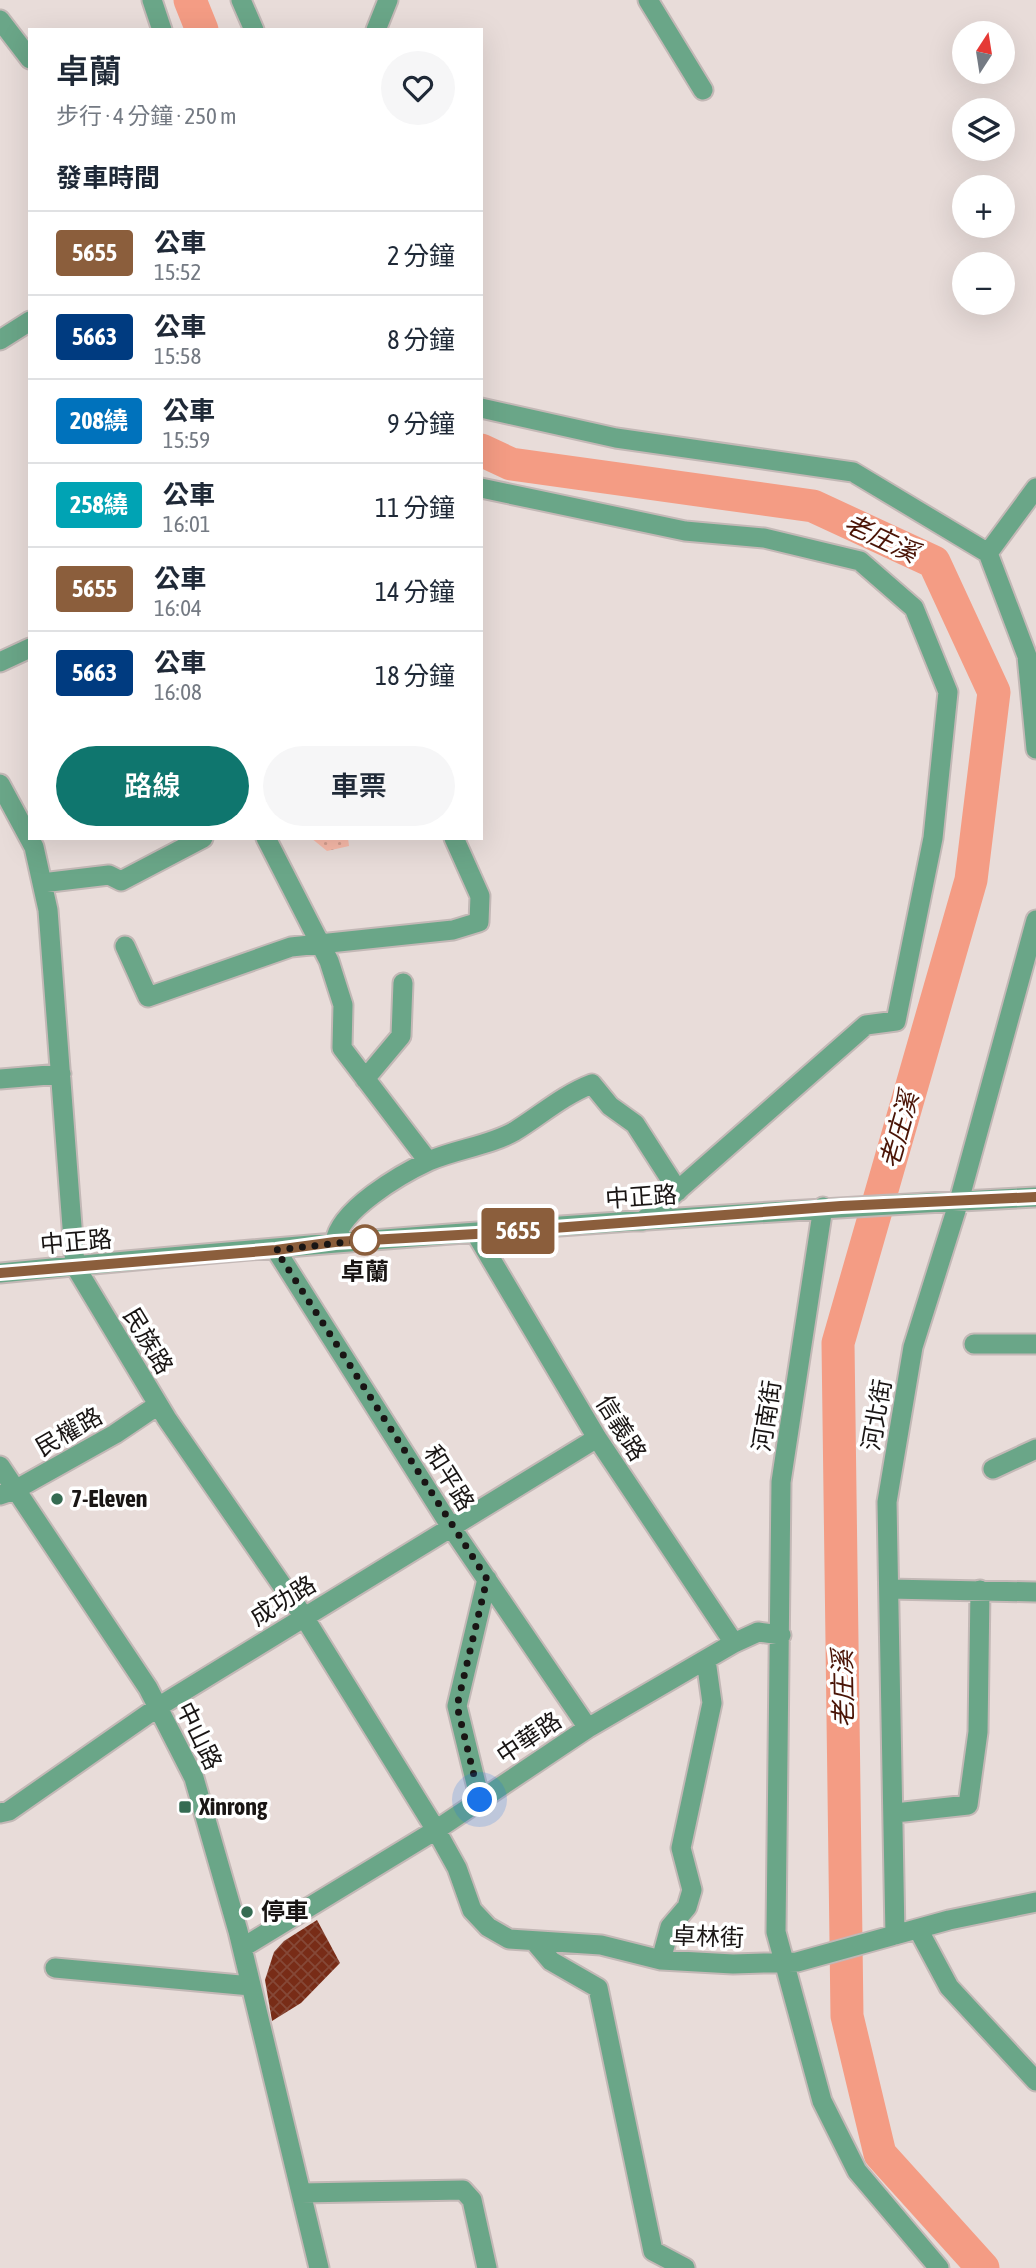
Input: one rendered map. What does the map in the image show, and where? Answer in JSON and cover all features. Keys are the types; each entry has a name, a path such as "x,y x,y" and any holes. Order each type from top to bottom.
{"street":[{"path":"152,0 161,28"},
{"path":"241,0 253,28"},
{"path":"377,28 388,0"},
{"path":"648,0 703,90"},
{"path":"0,20 28,56"},
{"path":"0,341 28,322"},
{"path":"483,408 616,438 853,472 988,553 1027,656 1036,749"},
{"path":"483,488 685,531 764,538 860,561 914,608 948,692 933,838 896,1021 866,1025 643,1221"},
{"path":"988,553 1036,488"},
{"path":"0,662 28,649"},
{"name":"民族路","path":"0,783 7,812 28,839"},
{"name":"民族路","path":"29,840 34,847 48,910 75,1266 158,1405 304,1617 436,1830"},
{"path":"42,883 109,875 121,881 199,840"},
{"path":"267,840 323,943 342,1005 342,1048 428,1161"},
{"path":"125,946 148,997 291,947 453,930 479,922 480,896 455,840"},
{"name":"河北街","path":"895,1935 895,1813 887,1502 914,1347 959,1201 1036,920"},
{"path":"365,1079 401,1036 402,983"},
{"path":"0,1079 61,1074"},
{"path":"335,1242 336,1231 350,1212 428,1161 513,1132 571,1092 592,1084 610,1106 635,1124 678,1191"},
{"name":"中正路","path":"0,1273 276,1250 335,1242 476,1234 832,1206 1036,1197"},
{"name":"河南街","path":"832,1206 782,1482 776,1932 822,2101 857,2171 939,2268"},
{"name":"信義路","path":"476,1234 597,1438 734,1643"},
{"name":"和平路","path":"276,1250 451,1527 588,1728"},
{"path":"974,1344 1036,1344"},
{"name":"民權路","path":"8,1493 115,1434 158,1405"},
{"name":"成功路","path":"0,1814 9,1811 158,1707 597,1438"},
{"path":"993,1469 1036,1449"},
{"name":"中山路","path":"0,1466 8,1493 158,1707 194,1778 242,1948 319,2268"},
{"path":"480,1800 457,1706 487,1579"},
{"path":"889,1590 1036,1592"},
{"path":"895,1813 968,1805 978,1732 980,1590"},
{"name":"中華路","path":"242,1948 436,1830 588,1728 734,1643 758,1632 781,1635"},
{"path":"661,1960 670,1927 687,1907 692,1890 681,1848 712,1703 706,1660"},
{"name":"卓林街","path":"436,1830 457,1868 472,1910 488,1927 509,1939 601,1945 661,1960 797,1962 918,1929 1036,1902"},
{"path":"918,1929 949,1987 1036,2081"},
{"path":"534,1941 551,1961 598,1988 653,2251 685,2268"},
{"path":"55,1968 251,1986"},
{"path":"301,2193 463,2190 472,2200 487,2268"}],"shaded area":[{"path":"313,840 348,840 349,846 327,851"}],"building":[{"path":"317,1920 340,1963 301,2003 272,2021 265,1980 274,1952 284,1941"}],"waterway":[{"name":"老庄溪","path":"190,0 201,28"},
{"name":"老庄溪","path":"483,451 511,464 813,506 934,562 994,692 971,880 838,1343 847,2016 880,2154 983,2268"}],"bus line":[{"name":"5655","path":"0,1273 276,1250 335,1242 841,1206 1036,1197"}],"place":[{"name":"卓蘭","path":"365,1240"},
{"name":"7-Eleven","path":"57,1499"},
{"name":"Xinrong","path":"185,1807"},
{"name":"停車","path":"247,1912"}],"route":[{"path":"365,1240 276,1250 451,1527 487,1579 457,1706 480,1800"}]}
